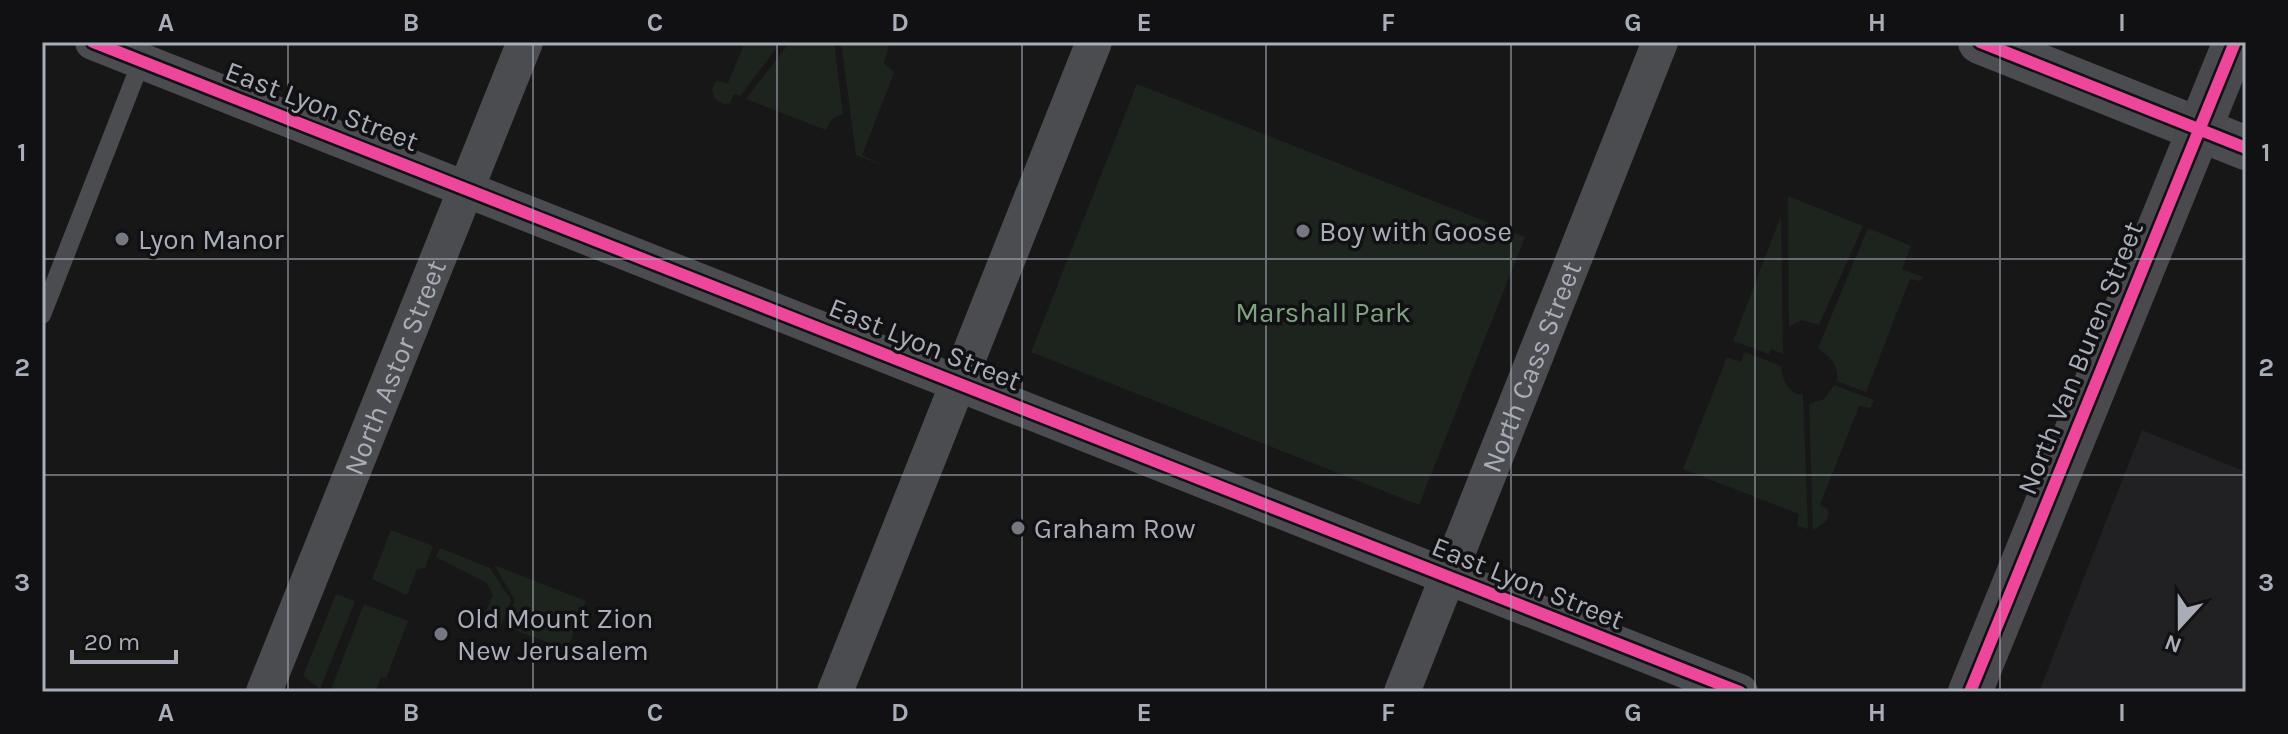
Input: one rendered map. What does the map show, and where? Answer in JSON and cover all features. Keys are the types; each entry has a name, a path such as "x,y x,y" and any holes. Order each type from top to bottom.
{"main road":[{"name":"North Van Buren Street","path":"1970,692 2235,42"}],"street":[{"name":"East Lyon Street","path":"93,42 1448,577 1717,688"},
{"name":"North Astor Street","path":"264,692 525,42"},
{"path":"835,692 1094,42"},
{"name":"North Cass Street","path":"1402,692 1660,42"},
{"path":"1980,42 2246,148"}],"lane":[{"path":"42,315 141,62"}],"shaded area":[{"path":"2142,430 2246,472 2246,692 2039,692"}],"green space":[{"path":"745,42 781,42 740,96 734,94 730,103 724,104 714,98 712,89 716,81 728,83"},
{"path":"790,42 834,42 843,115 834,118 826,130 746,99"},
{"path":"841,42 890,42 884,63 894,73 862,155 887,167 856,155"},
{"name":"Marshall Park","path":"1137,84 1525,237 1419,505 1031,352"},
{"path":"1788,196 1863,226 1819,325 1801,320 1789,327"},
{"path":"1781,216 1783,354 1771,349 1769,354 1733,341"},
{"path":"1868,228 1911,246 1902,269 1923,277 1920,281 1910,279 1866,392 1837,381 1835,366 1818,348"},
{"path":"1745,352 1781,366 1787,385 1793,392 1803,395 1808,529 1797,526 1799,514 1683,469 1727,357 1741,362"},
{"path":"1834,385 1874,400 1870,408 1859,406 1820,505 1829,514 1825,522 1813,530 1809,404 1824,399"},
{"path":"391,530 433,546 425,568 417,569 407,595 372,579"},
{"path":"440,548 490,568 511,600 502,624 484,617 493,595 487,583 436,557"},
{"path":"494,565 586,601 567,650 505,626 515,600"},
{"path":"336,594 355,601 320,689 303,676"},
{"path":"364,604 408,621 386,679 381,677 375,692 330,692"}],"tram line":[{"path":"1955,42 2124,109 2246,162"},
{"path":"2004,42 2246,137"}],"cycle path":[{"path":"93,42 1740,692"},
{"path":"1980,42 2246,148"},
{"path":"1970,692 2235,42"}],"place":[{"name":"Boy with Goose","path":"1303,231"},
{"name":"Lyon Manor","path":"122,239"},
{"name":"Graham Row","path":"1018,528"},
{"name":"Old Mount Zion New Jerusalem","path":"441,634"}]}
